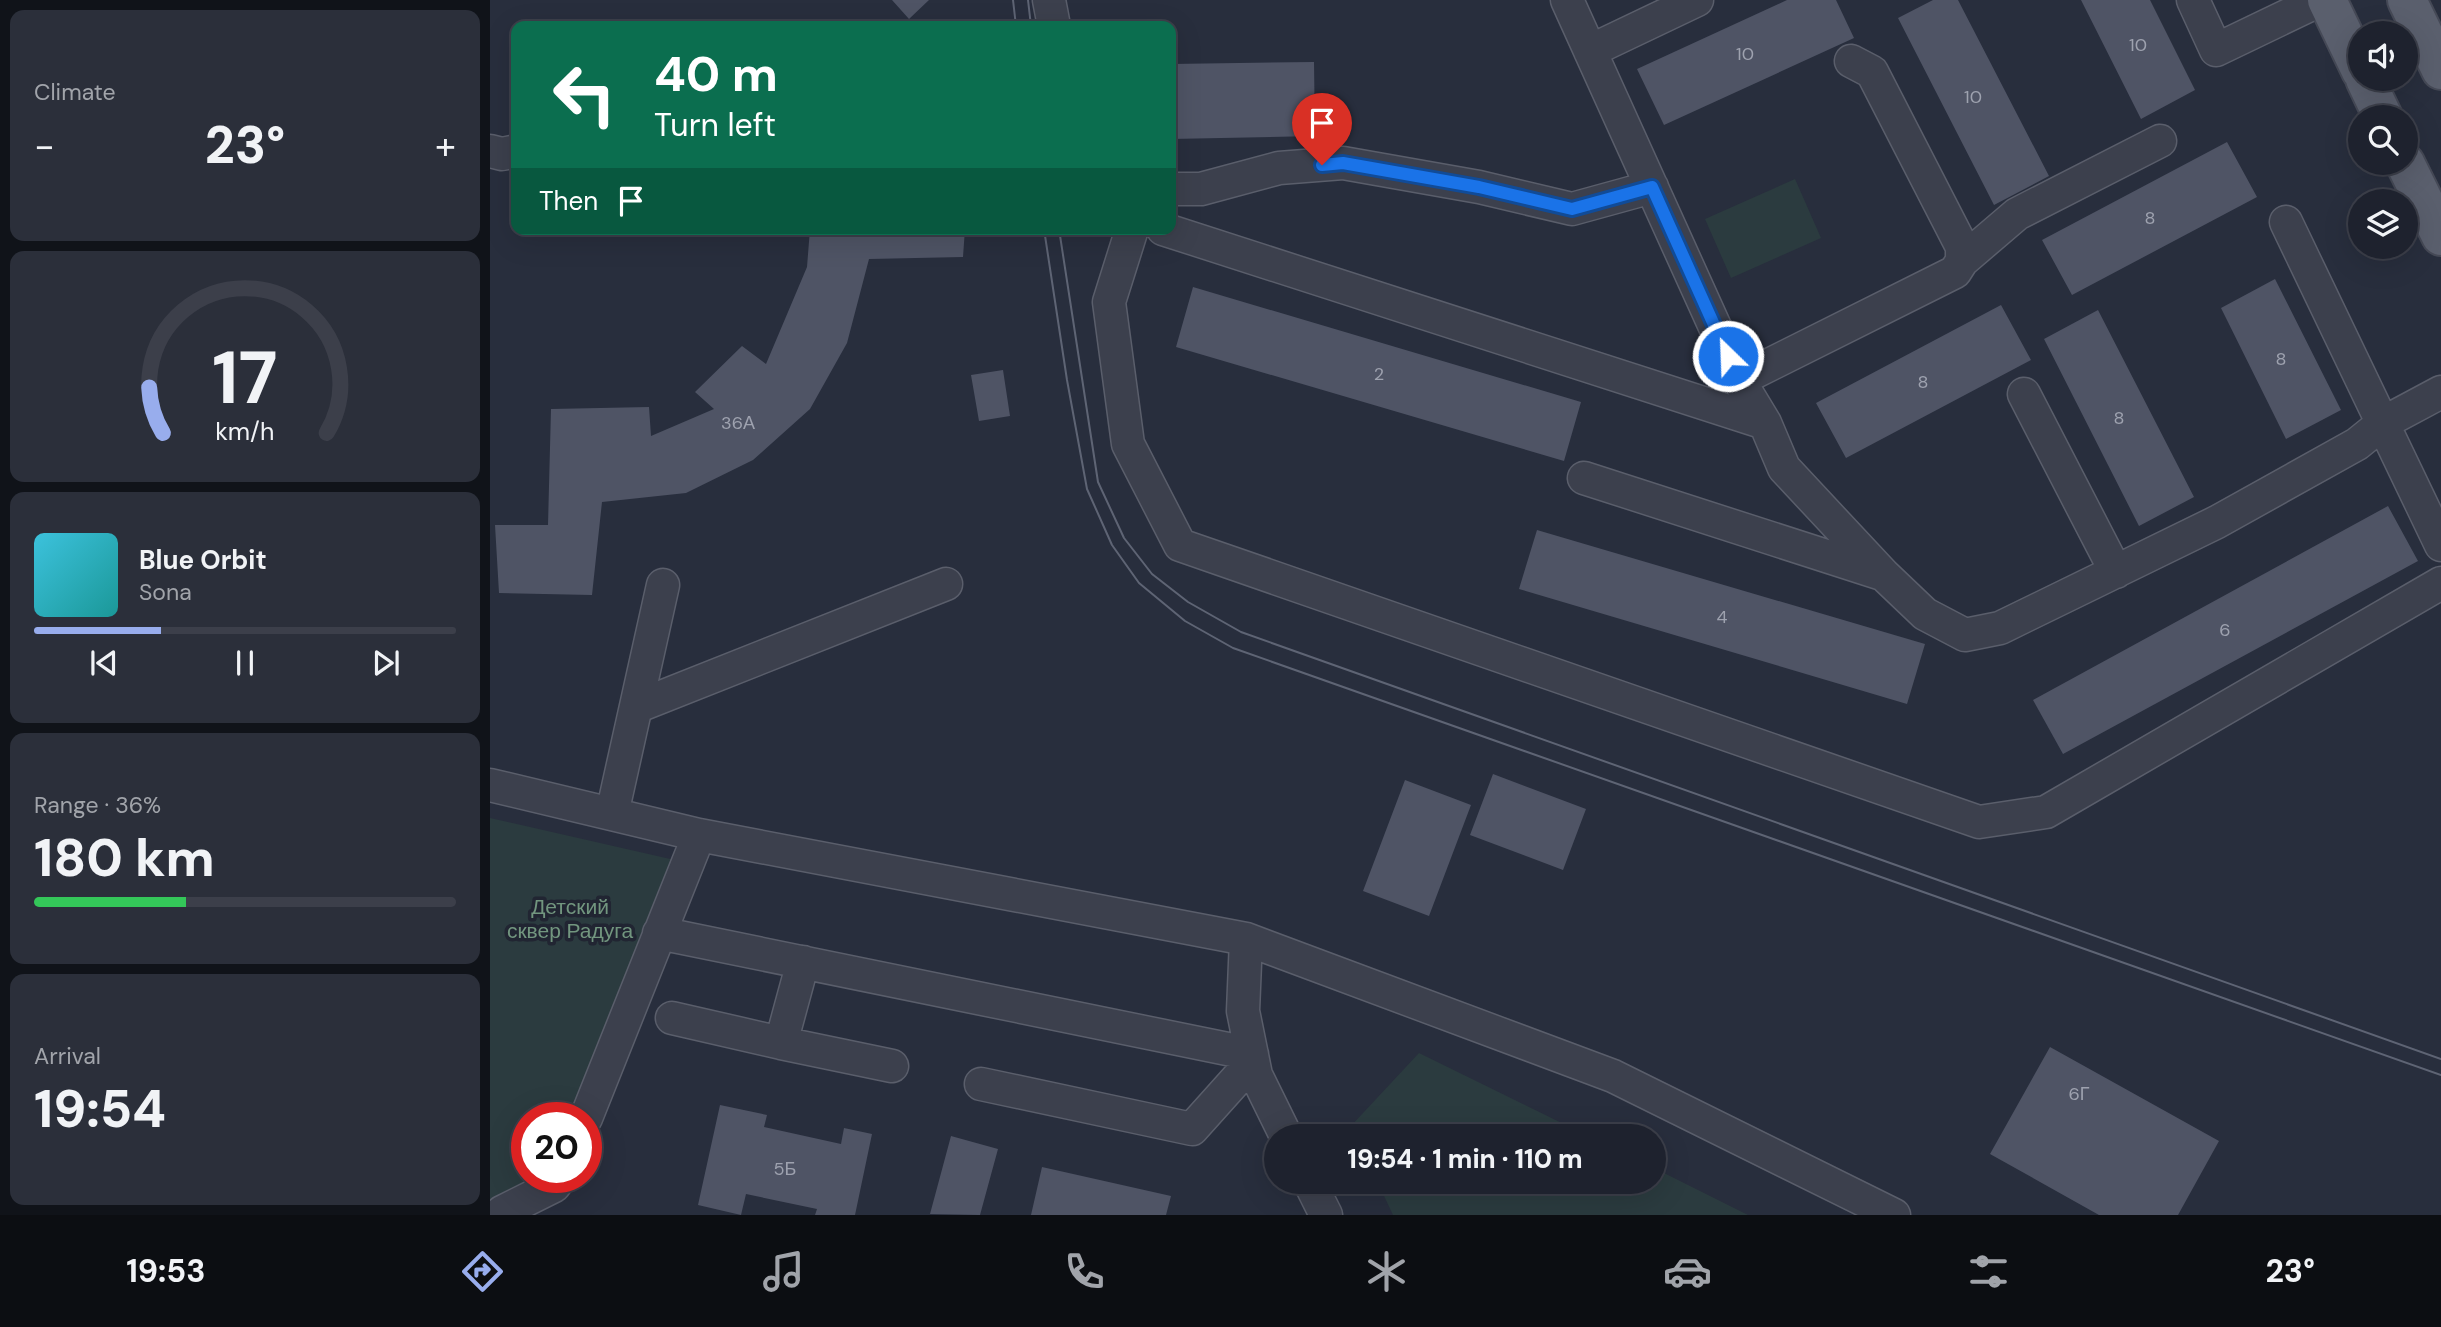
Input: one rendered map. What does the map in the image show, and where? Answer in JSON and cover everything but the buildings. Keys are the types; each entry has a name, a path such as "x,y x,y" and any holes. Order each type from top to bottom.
{"main road":[{"path":"2326,0 2348,45"},
{"path":"2407,0 2441,70"},
{"path":"2411,175 2441,236"}],"street":[{"path":"1049,0 1053,21"},
{"path":"1567,0 1739,380 1765,423 1784,468 1883,574 1925,614 1965,635 2000,628 2217,523 2357,444 2383,423 2441,392"},
{"path":"1590,51 1697,0"},
{"path":"2193,0 2216,50 2319,0"},
{"path":"1852,61 1871,72 1962,247 1962,261"},
{"path":"1739,380 1955,272 1962,261 2017,214 2160,141"},
{"path":"490,151 502,154 511,152"},
{"path":"1176,189 1202,189 1279,168 1343,163 1479,187 1572,209 1652,187"},
{"path":"2286,222 2441,545"},
{"path":"1176,233 1765,423"},
{"path":"1130,235 1109,302 1128,443 1180,545 1979,822 2046,812 2441,583"},
{"path":"2024,394 2116,572"},
{"path":"1584,478 1883,574"},
{"path":"636,707 946,584"},
{"path":"612,814 663,585"},
{"path":"490,785 699,835 1246,939 1613,1076 1894,1215"},
{"path":"592,1102 699,835"},
{"path":"659,933 1252,1057"},
{"path":"1246,939 1243,1011 1256,1075 1280,1124"},
{"path":"781,1043 803,962"},
{"path":"672,1018 892,1066"},
{"path":"981,1084 1192,1129 1252,1057"},
{"path":"500,1214 540,1193"},
{"path":"1316,1194 1326,1215"}],"green space":[{"path":"1795,179 1821,238 1731,278 1705,219"},
{"name":"Детский сквер Радуга","path":"490,818 679,861 586,1102 511,1102 511,1193 517,1193 490,1206"},
{"path":"1419,1053 1564,1124 1353,1124"},
{"path":"1666,1174 1748,1215 1393,1215 1383,1194 1666,1194"}],"tram line":[{"path":"1013,0 1015,21"},
{"path":"1028,0 1030,21"},
{"path":"1045,235 1087,489 1112,545 1139,583 1185,621 1233,648 2441,1075"},
{"path":"1060,235 1098,482 1124,538 1152,574 1188,602 1241,632 2441,1059"}],"route":[{"path":"1322,165 1343,163 1479,187 1572,209 1652,187 1728,356"}]}
